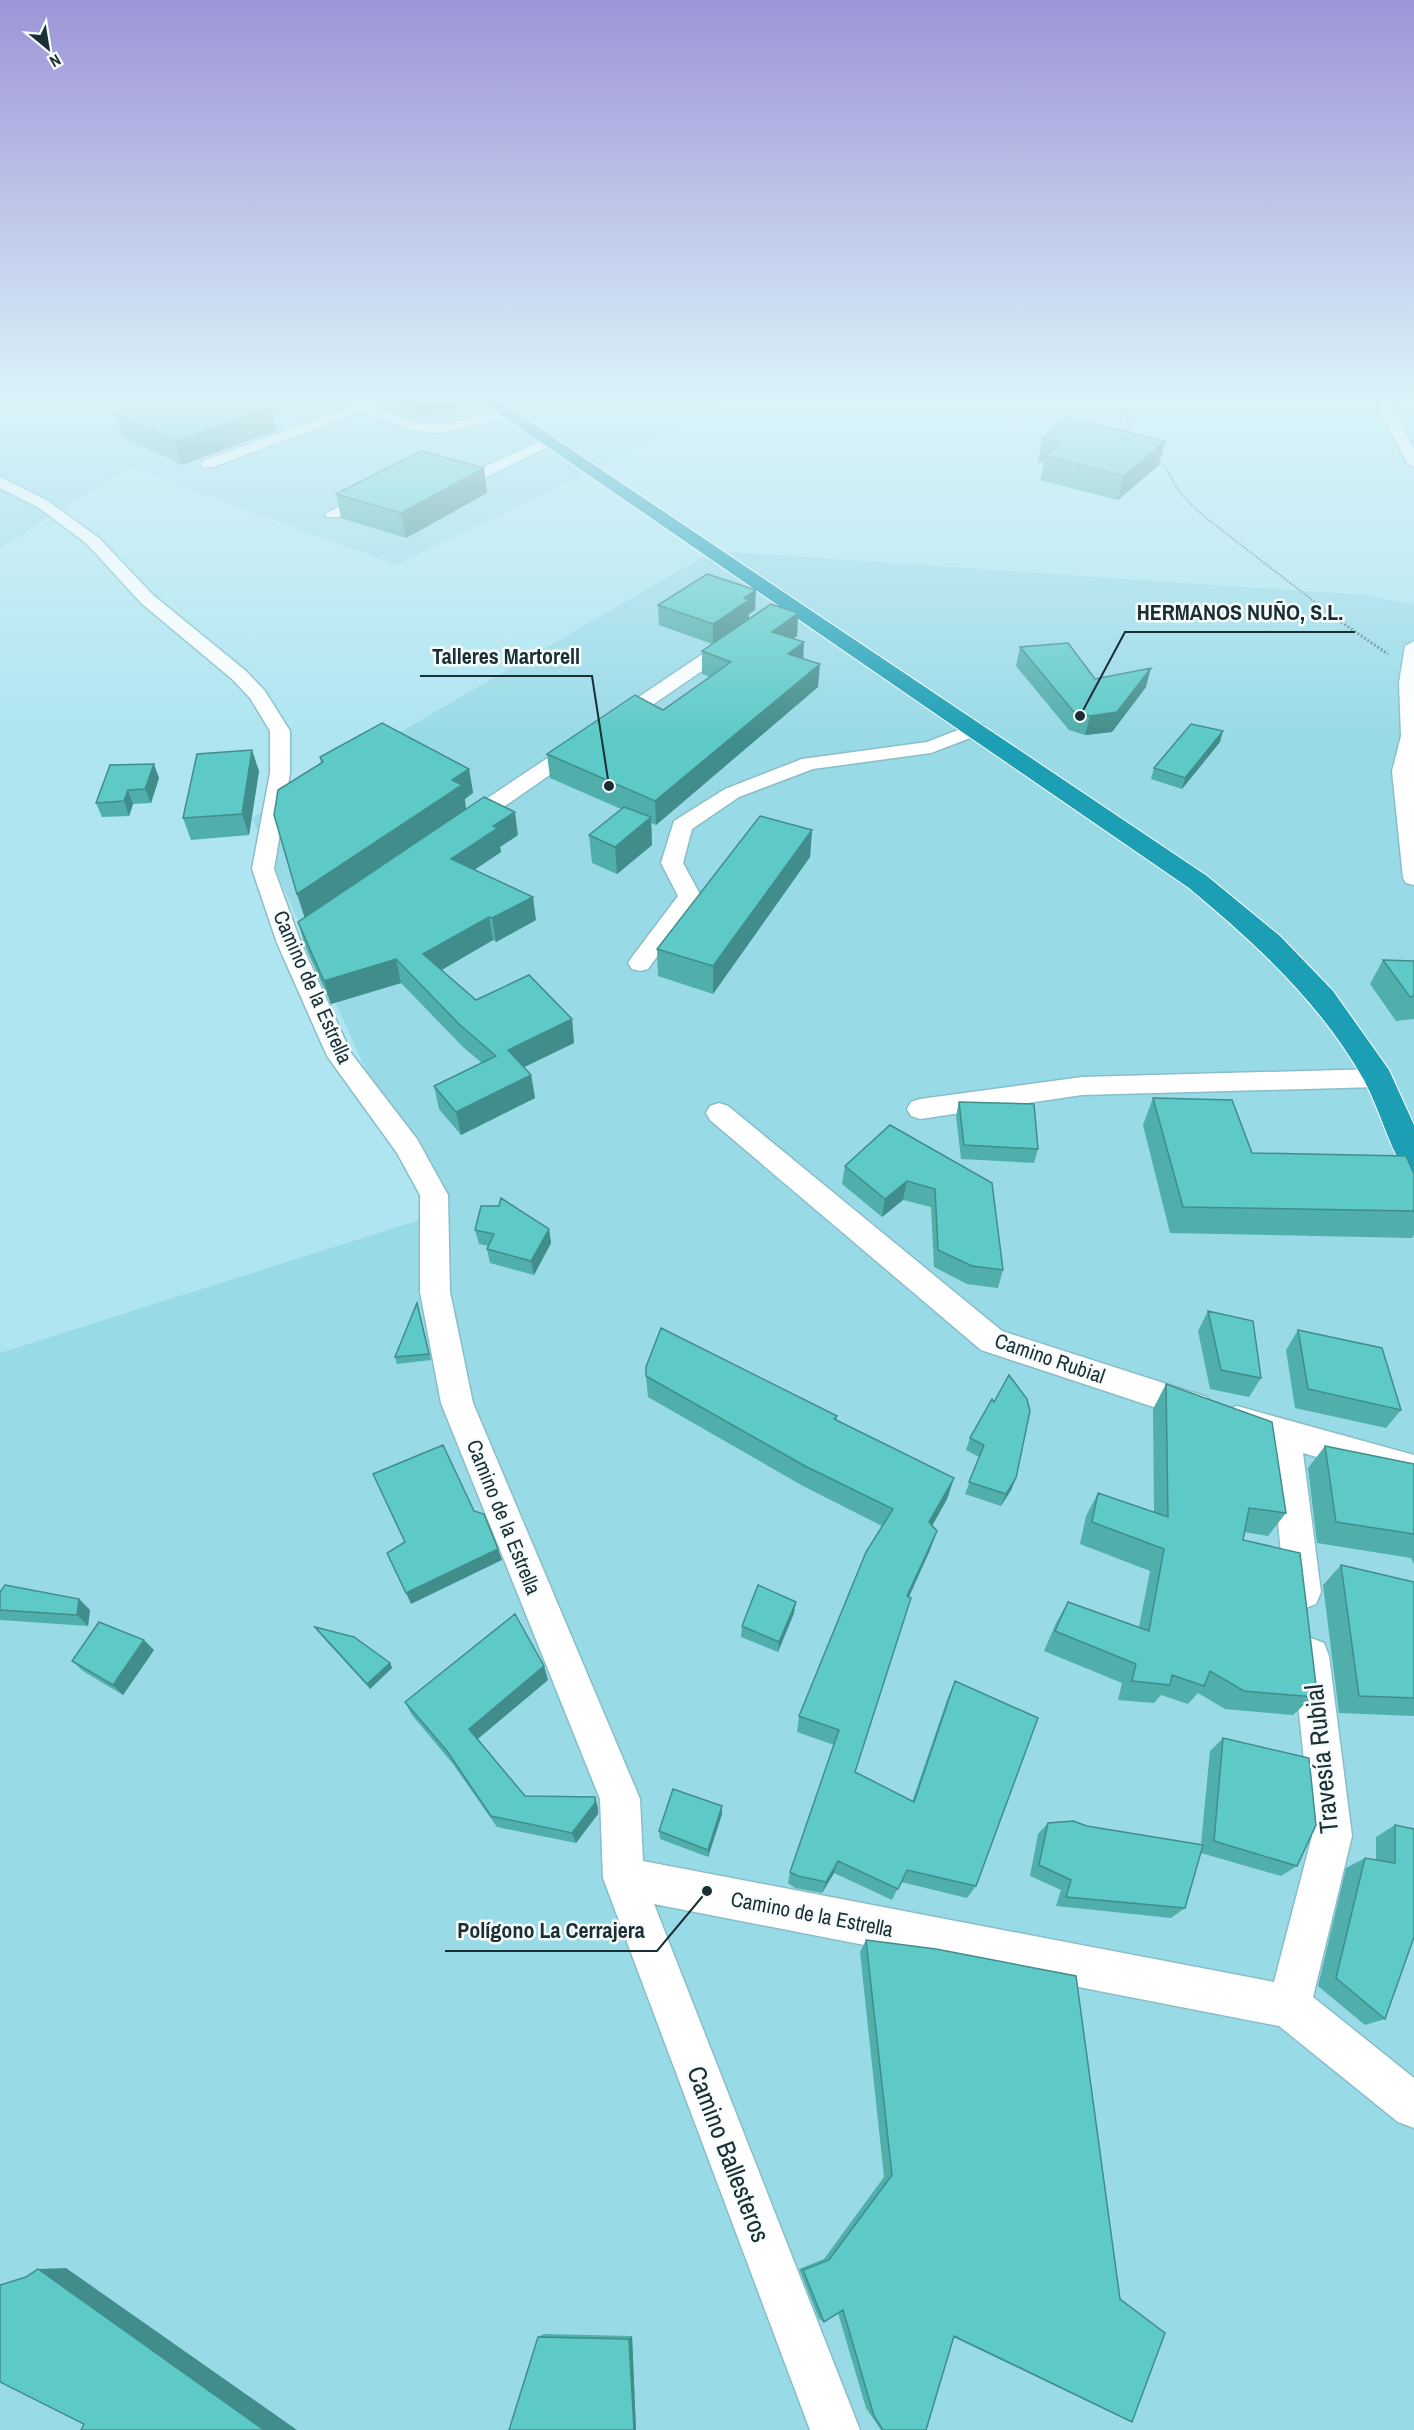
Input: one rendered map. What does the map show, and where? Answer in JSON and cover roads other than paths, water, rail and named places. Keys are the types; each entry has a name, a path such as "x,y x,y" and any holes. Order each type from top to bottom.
{"highway":[{"path":"655,512 1198,882 1270,942 1323,998 1378,1078 1414,1160"}],"street":[{"name":"Camino de la Estrella","path":"54,512 93,541 147,599 239,675 258,695 280,731 280,773 263,869 298,936 340,1056 407,1146 434,1195 435,1292 457,1403 620,1799 623,1878 1289,2006 1414,2106"},
{"path":"769,616 789,603"},
{"path":"446,836 750,630"},
{"path":"1414,646 1408,683 1412,736 1402,771 1414,875"},
{"path":"640,963 690,896 672,863 682,826 732,793 809,763 931,747 976,729"},
{"path":"920,1109 1082,1086 1378,1078"},
{"name":"Camino Rubial","path":"719,1113 992,1341 1285,1436 1414,1470"},
{"name":"Travesía Rubial","path":"1285,1436 1332,1836 1289,2006"},
{"name":"Camino Ballesteros","path":"623,1878 835,2430"}],"place":[{"name":"HERMANOS NUÑO, S.L.","path":"1080,716"},
{"name":"Talleres Martorell","path":"609,786"},
{"name":"Polígono La Cerrajera","path":"707,1891"}]}
